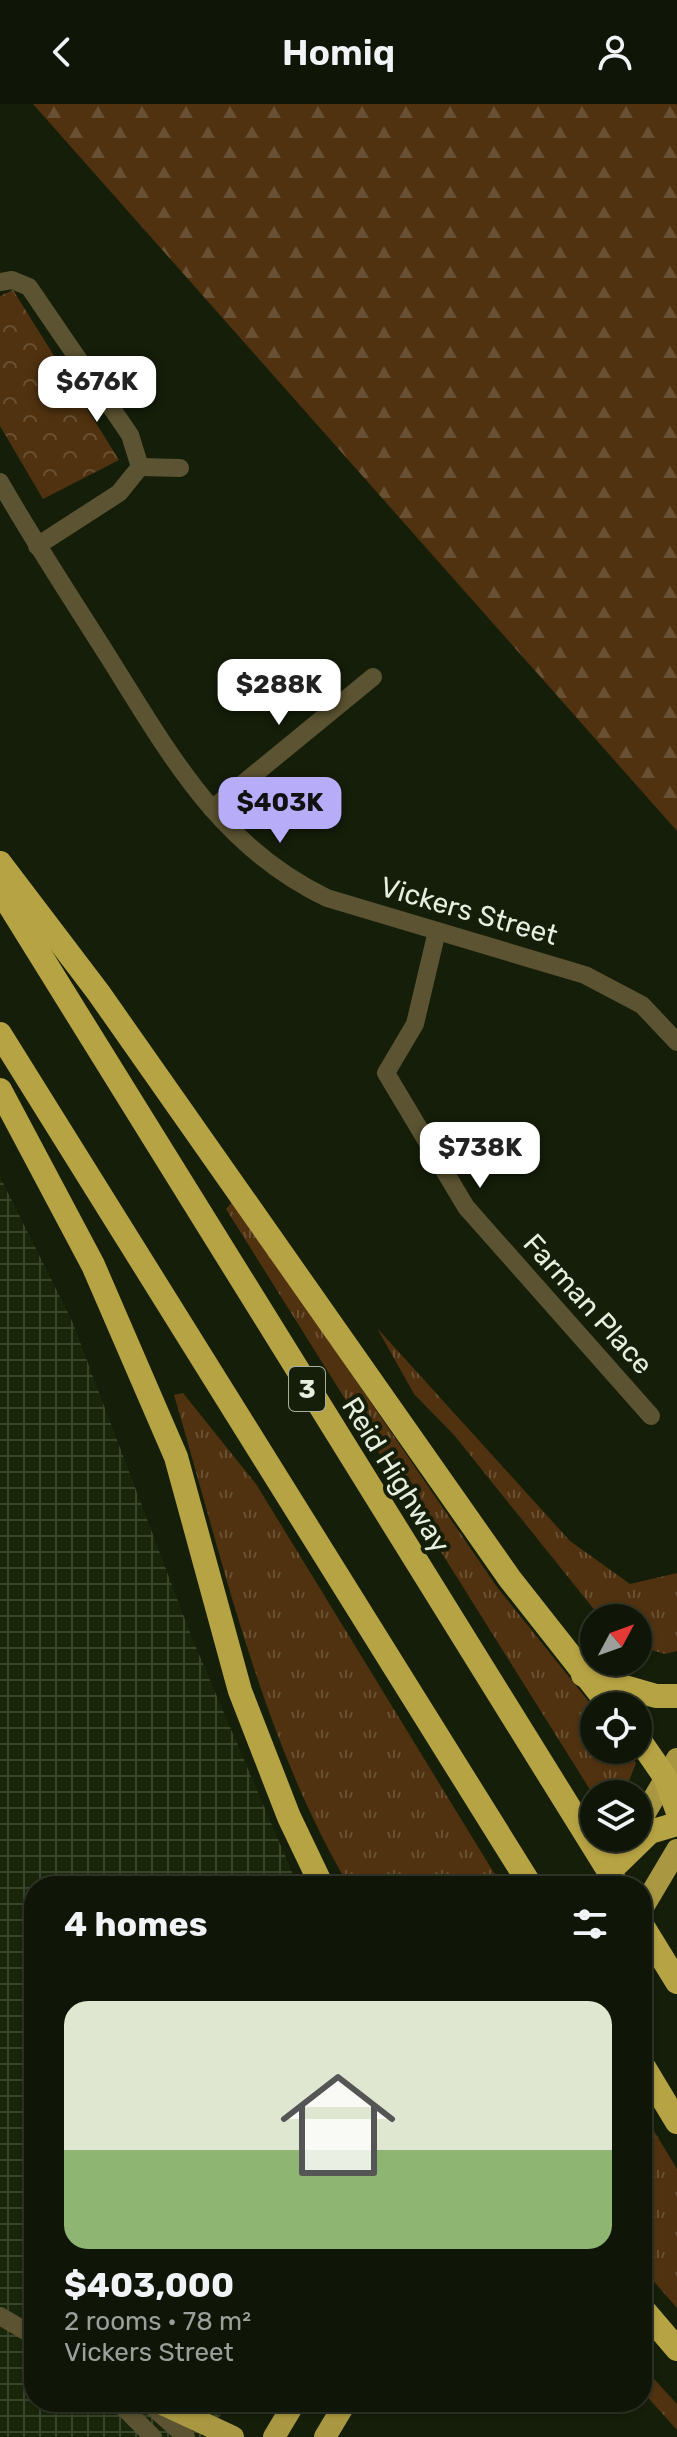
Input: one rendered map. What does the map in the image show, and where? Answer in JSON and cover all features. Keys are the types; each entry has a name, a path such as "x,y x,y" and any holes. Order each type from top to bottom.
{"highway":[{"path":"0,863 98,992 439,1480 580,1671"},
{"name":"Reid Highway","path":"0,890 609,1876"},
{"path":"0,1034 525,1876"},
{"path":"0,1090 93,1265 176,1457 240,1691 289,1817 317,1876"},
{"path":"584,1676 598,1692"},
{"path":"586,1676 656,1696 677,1696"},
{"path":"652,1751 671,1768 677,1810"},
{"path":"652,1803 671,1768"},
{"path":"652,1829 677,1824"},
{"path":"652,1892 677,1850"},
{"path":"613,1876 626,1852"},
{"path":"652,1941 677,1982"},
{"path":"652,2081 677,2122"},
{"path":"652,2320 677,2349"},
{"path":"179,2412 233,2437"},
{"path":"252,2437 274,2436 289,2412"},
{"path":"325,2437 340,2412"}],"street":[{"path":"0,282 12,280 29,287 130,435 140,467"},
{"path":"140,467 180,468"},
{"path":"37,546 119,493 140,467"},
{"name":"Vickers Street","path":"0,482 37,546 186,779 240,840 288,879 327,898 585,975 642,1005 677,1042"},
{"path":"212,809 373,677"},
{"name":"Farman Place","path":"437,931 415,1024 386,1073 466,1207 651,1416"},
{"path":"0,2316 24,2330"},
{"path":"128,2412 153,2437"},
{"path":"158,2412 186,2437"}],"shaded area":[{"path":"0,1177 72,1321 192,1638 294,1876 24,1876 24,2412 223,2412 207,2437 0,2437"}],"green space":[{"path":"33,104 677,104 677,831"},
{"path":"13,290 119,460 43,499 0,426 0,296"},
{"path":"233,1201 497,1587 581,1692 580,1764 636,1764 629,1780 584,1780 226,1209"},
{"path":"377,1328 570,1541 630,1584 677,1573 677,1651 665,1654 652,1650 652,1604 590,1604 454,1435 414,1394"},
{"path":"183,1393 256,1484 496,1876 344,1876 291,1770 268,1709 228,1584 174,1395"},
{"path":"652,2128 677,2169 677,2308 652,2279"},
{"path":"652,2377 677,2404 677,2430 652,2402"}]}
